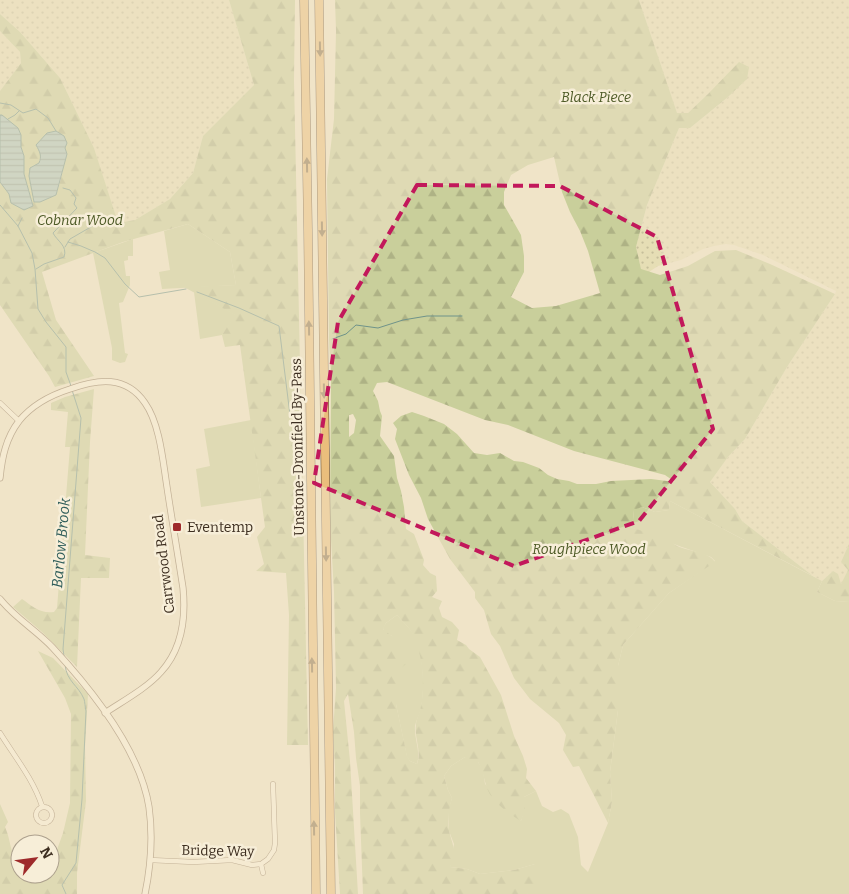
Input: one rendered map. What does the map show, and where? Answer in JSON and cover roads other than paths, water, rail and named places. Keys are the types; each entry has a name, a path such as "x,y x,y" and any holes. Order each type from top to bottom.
{"highway":[{"name":"Unstone-Dronfield By-Pass","path":"304,0 315,894"},
{"name":"Unstone-Dronfield By-Pass","path":"319,0 332,894"}],"street":[{"name":"Carrwood Road","path":"19,421 44,400 60,392 91,382 101,381 117,382 138,394 152,415 156,428 184,601 183,625 172,657 161,672 105,713"},
{"path":"0,403 19,421 6,444 0,478"},
{"path":"0,599 69,666 87,688 129,749 149,805 152,841 145,894"},
{"path":"0,733 36,790 42,806"},
{"name":"Bridge Way","path":"150,860 186,862 232,860 252,865 261,864 268,859 274,850 273,784"},
{"path":"261,864 263,873"}],"water":[{"path":"0,115 18,128 21,135 24,174 33,206 24,210 11,203 9,194 0,182"},
{"path":"56,131 64,136 67,143 65,148 67,154 56,195 40,202 34,202 29,176 30,168 40,161 40,154 36,145 47,133"}],"waterway":[{"path":"0,103 11,105 23,113 36,109 48,118 56,131"},
{"path":"8,119 19,111"},
{"path":"36,269 64,257 65,250 53,233 77,208 74,204 76,198 70,190 63,188"},
{"name":"Barlow Brook","path":"0,205 18,226 32,253 38,309 66,347 66,372 71,386"},
{"path":"18,226 22,218"},
{"path":"65,247 70,239 101,223"},
{"path":"68,242 95,252 105,258 125,284 139,297 186,289"},
{"path":"197,292 279,326 290,415 294,415"},
{"path":"332,339 346,334 356,325 378,328 403,320 427,316 462,316"},
{"name":"Barlow Brook","path":"64,656 81,418 72,390"},
{"name":"Barlow Brook","path":"65,665 70,680 82,694 86,711 82,799 76,863 62,885 66,894"}],"place":[{"name":"Eventemp","path":"177,527"}],"park label":[{"name":"Black Piece","path":"596,97"},
{"name":"Cobnar Wood","path":"80,220"},
{"name":"Roughpiece Wood","path":"589,549"}]}
